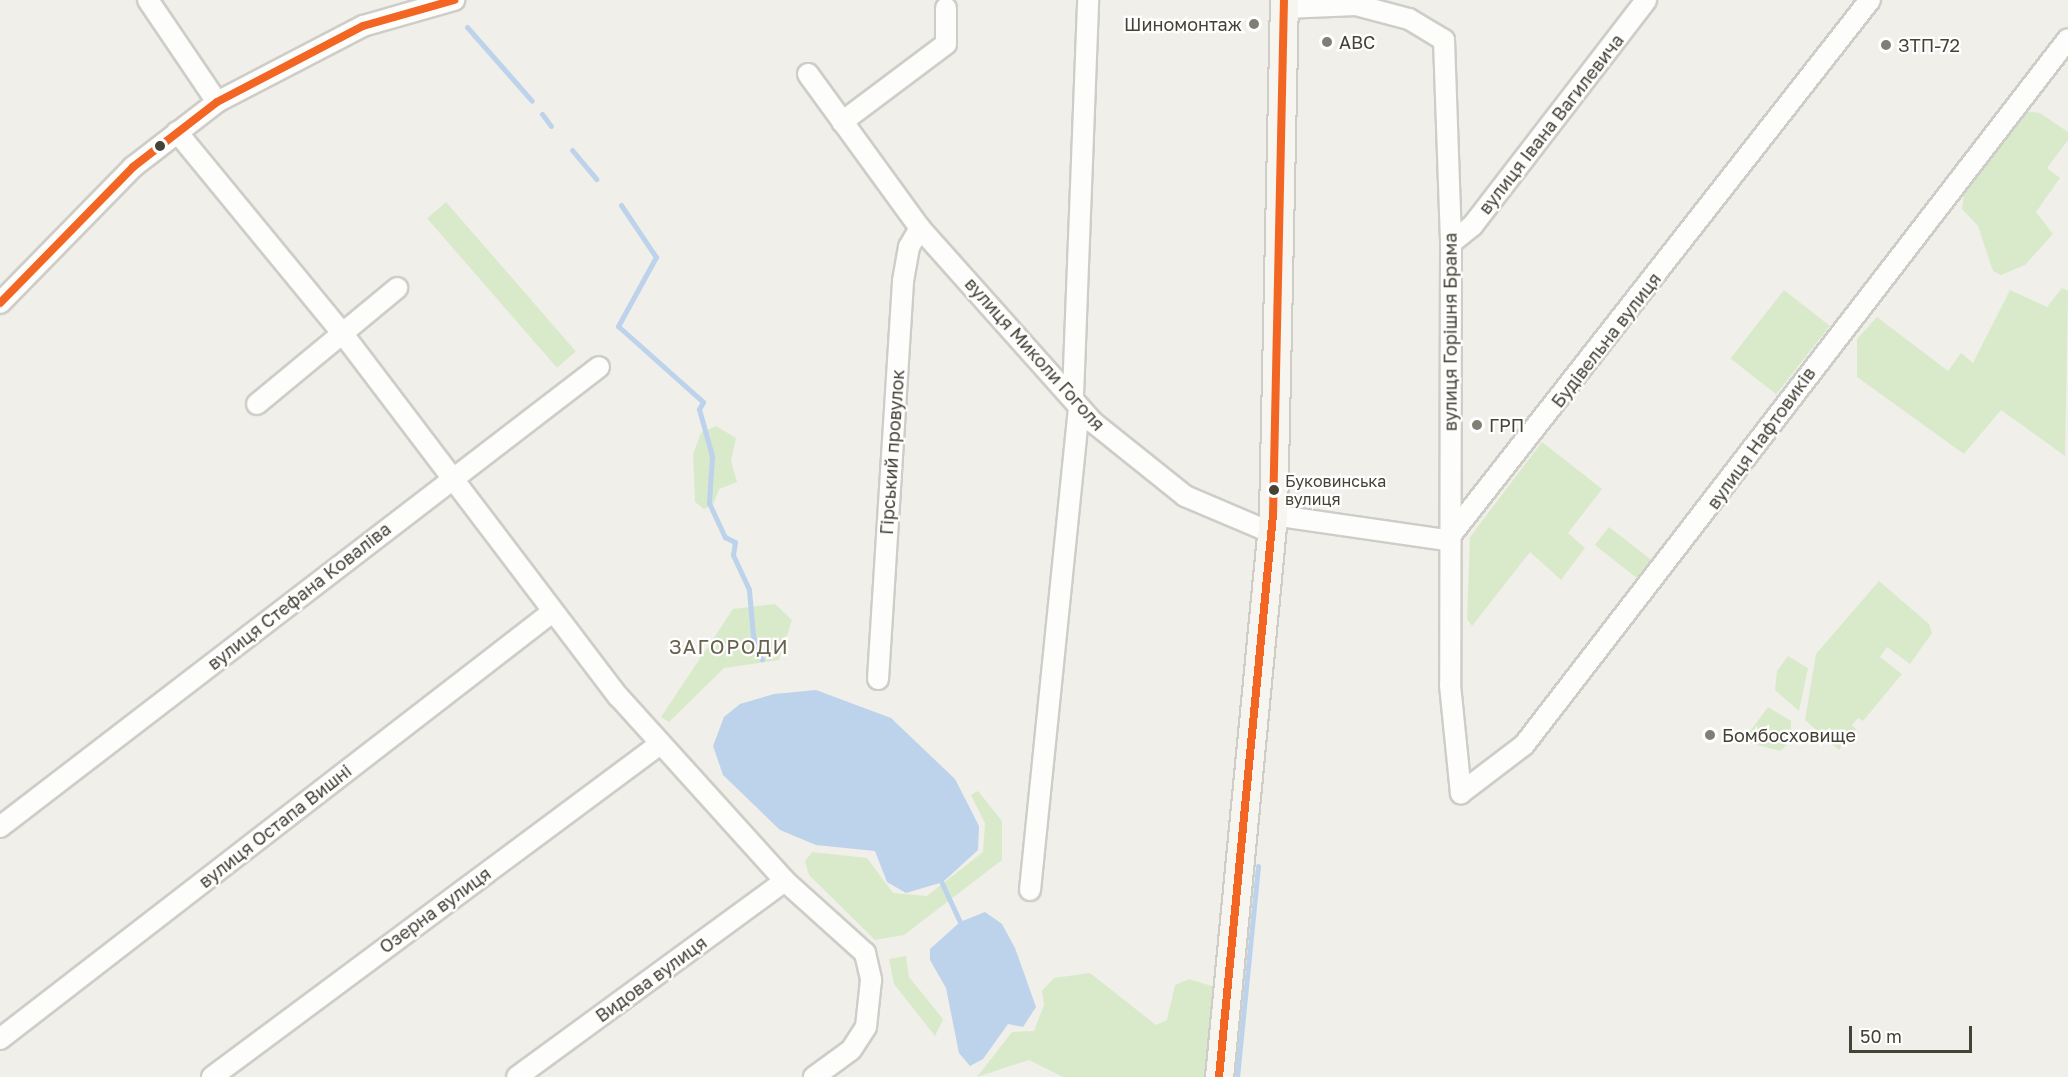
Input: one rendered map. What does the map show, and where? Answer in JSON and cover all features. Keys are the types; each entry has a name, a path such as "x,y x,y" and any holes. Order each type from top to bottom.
{"street":[{"path":"148,0 217,102"},
{"path":"0,303 96,202 177,132 217,102 363,26 454,0"},
{"path":"1030,890 1076,401 1088,0"},
{"name":"вулиця Івана Вагилевича","path":"1451,243 1473,225 1646,0"},
{"name":"Будівельна вулиця","path":"1447,540 1870,0"},
{"name":"вулиця Горішня Брама","path":"1219,1077 1272,524 1284,4 1357,2 1408,19 1444,40 1451,243 1447,540 1450,685 1461,793"},
{"path":"842,122 946,44 946,8"},
{"name":"вулиця Нафтовиків","path":"1461,793 1524,745 2068,39"},
{"name":"вулиця Миколи Гоголя","path":"808,74 920,228 1076,401 1185,495 1272,524"},
{"path":"177,132 343,334 550,613 660,744 785,881 865,953 872,980 866,1027 852,1050 814,1077"},
{"name":"Гірський провулок","path":"878,679 903,281 909,247 920,228"},
{"path":"257,404 397,288"},
{"name":"вулиця Стефана Коваліва","path":"0,827 599,367"},
{"path":"1272,524 1447,540"},
{"name":"вулиця Остапа Вишні","path":"0,1039 550,613"},
{"name":"Озерна вулиця","path":"212,1077 660,744"},
{"name":"Видова вулиця","path":"517,1077 785,881"}],"green space":[{"path":"2026,111 2040,113 2068,132 2068,140 2047,168 2060,178 2036,212 2053,234 2025,265 2001,275 1993,271 1978,226 1962,209 1964,194"},
{"path":"446,202 576,351 557,368 427,218"},
{"path":"2062,288 2068,291 2065,456 2001,410 1964,454 1857,377 1857,339 1877,317 1948,371 1961,353 1973,363 2010,290 2047,307"},
{"path":"1784,290 1830,326 1776,394 1730,359"},
{"path":"716,426 736,438 731,461 737,482 719,489 713,505 704,509 695,502 693,454 701,433"},
{"path":"1542,442 1602,489 1568,533 1585,548 1561,580 1530,552 1472,626 1467,619 1470,537"},
{"path":"1609,527 1652,561 1638,579 1595,545"},
{"path":"1879,581 1929,624 1932,633 1910,664 1887,647 1880,657 1902,674 1863,721 1858,718 1852,725 1856,729 1839,750 1805,720 1816,654"},
{"path":"775,604 792,620 779,660 724,668 669,722 661,717 733,609"},
{"path":"1788,656 1808,668 1799,711 1775,690 1777,671"},
{"path":"1768,707 1791,721 1791,741 1780,751 1743,741"},
{"path":"978,791 1002,821 1002,860 904,935 875,940 809,875 805,861 812,852 867,858 893,893 927,896 983,852 985,823 971,795"},
{"path":"906,956 909,977 943,1019 935,1036 894,984 889,959"},
{"path":"1090,973 1156,1025 1167,1020 1175,985 1189,979 1218,988 1205,1077 1063,1077 1029,1060 977,1077 1012,1032 1034,1031 1044,1005 1042,991 1054,978"}],"water":[{"path":"816,690 891,718 955,779 979,826 978,850 943,882 906,893 887,882 875,851 816,845 780,830 723,775 713,746 724,717 740,704 774,694"},
{"path":"985,912 1002,924 1015,948 1036,1007 1023,1027 1008,1024 983,1059 970,1066 959,1053 946,988 930,960 930,949 960,922"}],"waterway":[{"path":"467,27 532,101"},
{"path":"542,114 551,126"},
{"path":"572,150 596,179"},
{"path":"621,205 656,257 618,326 703,402 699,409 712,456 709,503 725,537 735,542 733,555 749,590 753,636 762,659"},
{"path":"1237,1077 1258,866"},
{"path":"939,877 960,922"}],"transit line":[{"path":"0,303 133,167 217,102 363,26 454,0"},
{"path":"1219,1077 1273,515 1284,0"}],"place":[{"name":"Шиномонтаж","path":"1254,24"},
{"name":"ABC","path":"1327,42"},
{"name":"ЗТП-72","path":"1886,45"},
{"name":"ГРП","path":"1477,425"},
{"name":"Буковинська вулиця","path":"1274,490"},
{"name":"Бомбосховище","path":"1710,735"}],"district":[{"name":"ЗАГОРОДИ","path":"729,646"}]}
